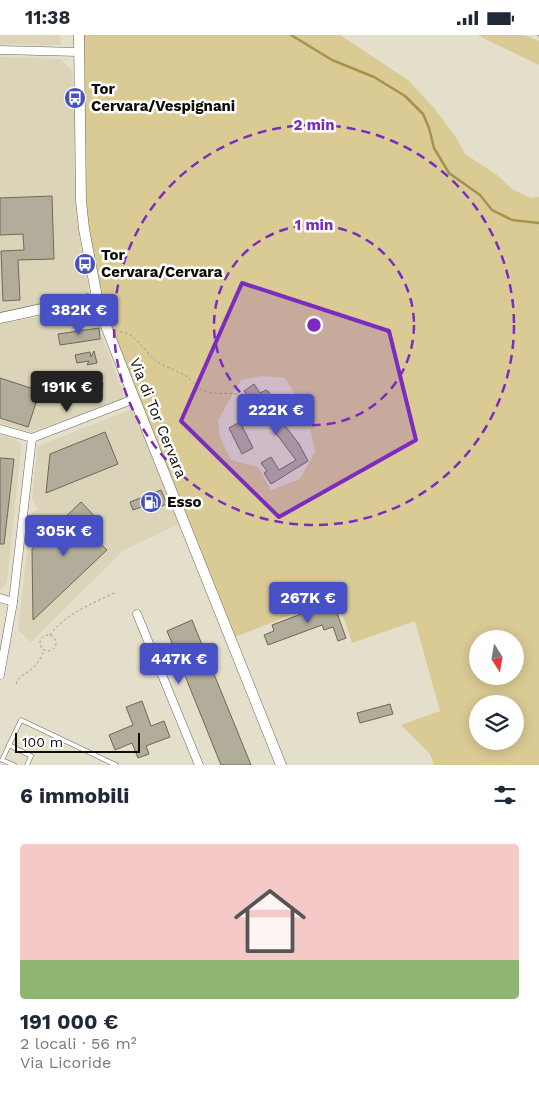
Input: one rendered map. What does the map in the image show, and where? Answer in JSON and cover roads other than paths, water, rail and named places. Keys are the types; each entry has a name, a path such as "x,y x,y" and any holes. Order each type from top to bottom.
{"street":[{"name":"Via di Tor Cervara","path":"79,35 81,201 85,238 97,297 134,399 281,765"},
{"path":"0,50 79,52"},
{"path":"0,318 97,297"},
{"path":"0,429 32,438 134,399"},
{"path":"0,675 13,602 32,438"},
{"path":"0,598 13,602"},
{"path":"137,614 199,765"}],"lane":[{"path":"14,765 2,760 21,720 116,765"},
{"path":"9,745 31,756 27,765"}],"waterway":[{"path":"291,35 332,60 374,77 405,96 423,114 434,148 449,173 480,195 492,210 512,220 539,223"}],"place":[{"name":"Tor Cervara/Vespignani","path":"75,98"},
{"name":"Tor Cervara/Cervara","path":"85,264"},
{"name":"Esso","path":"151,502"}]}
